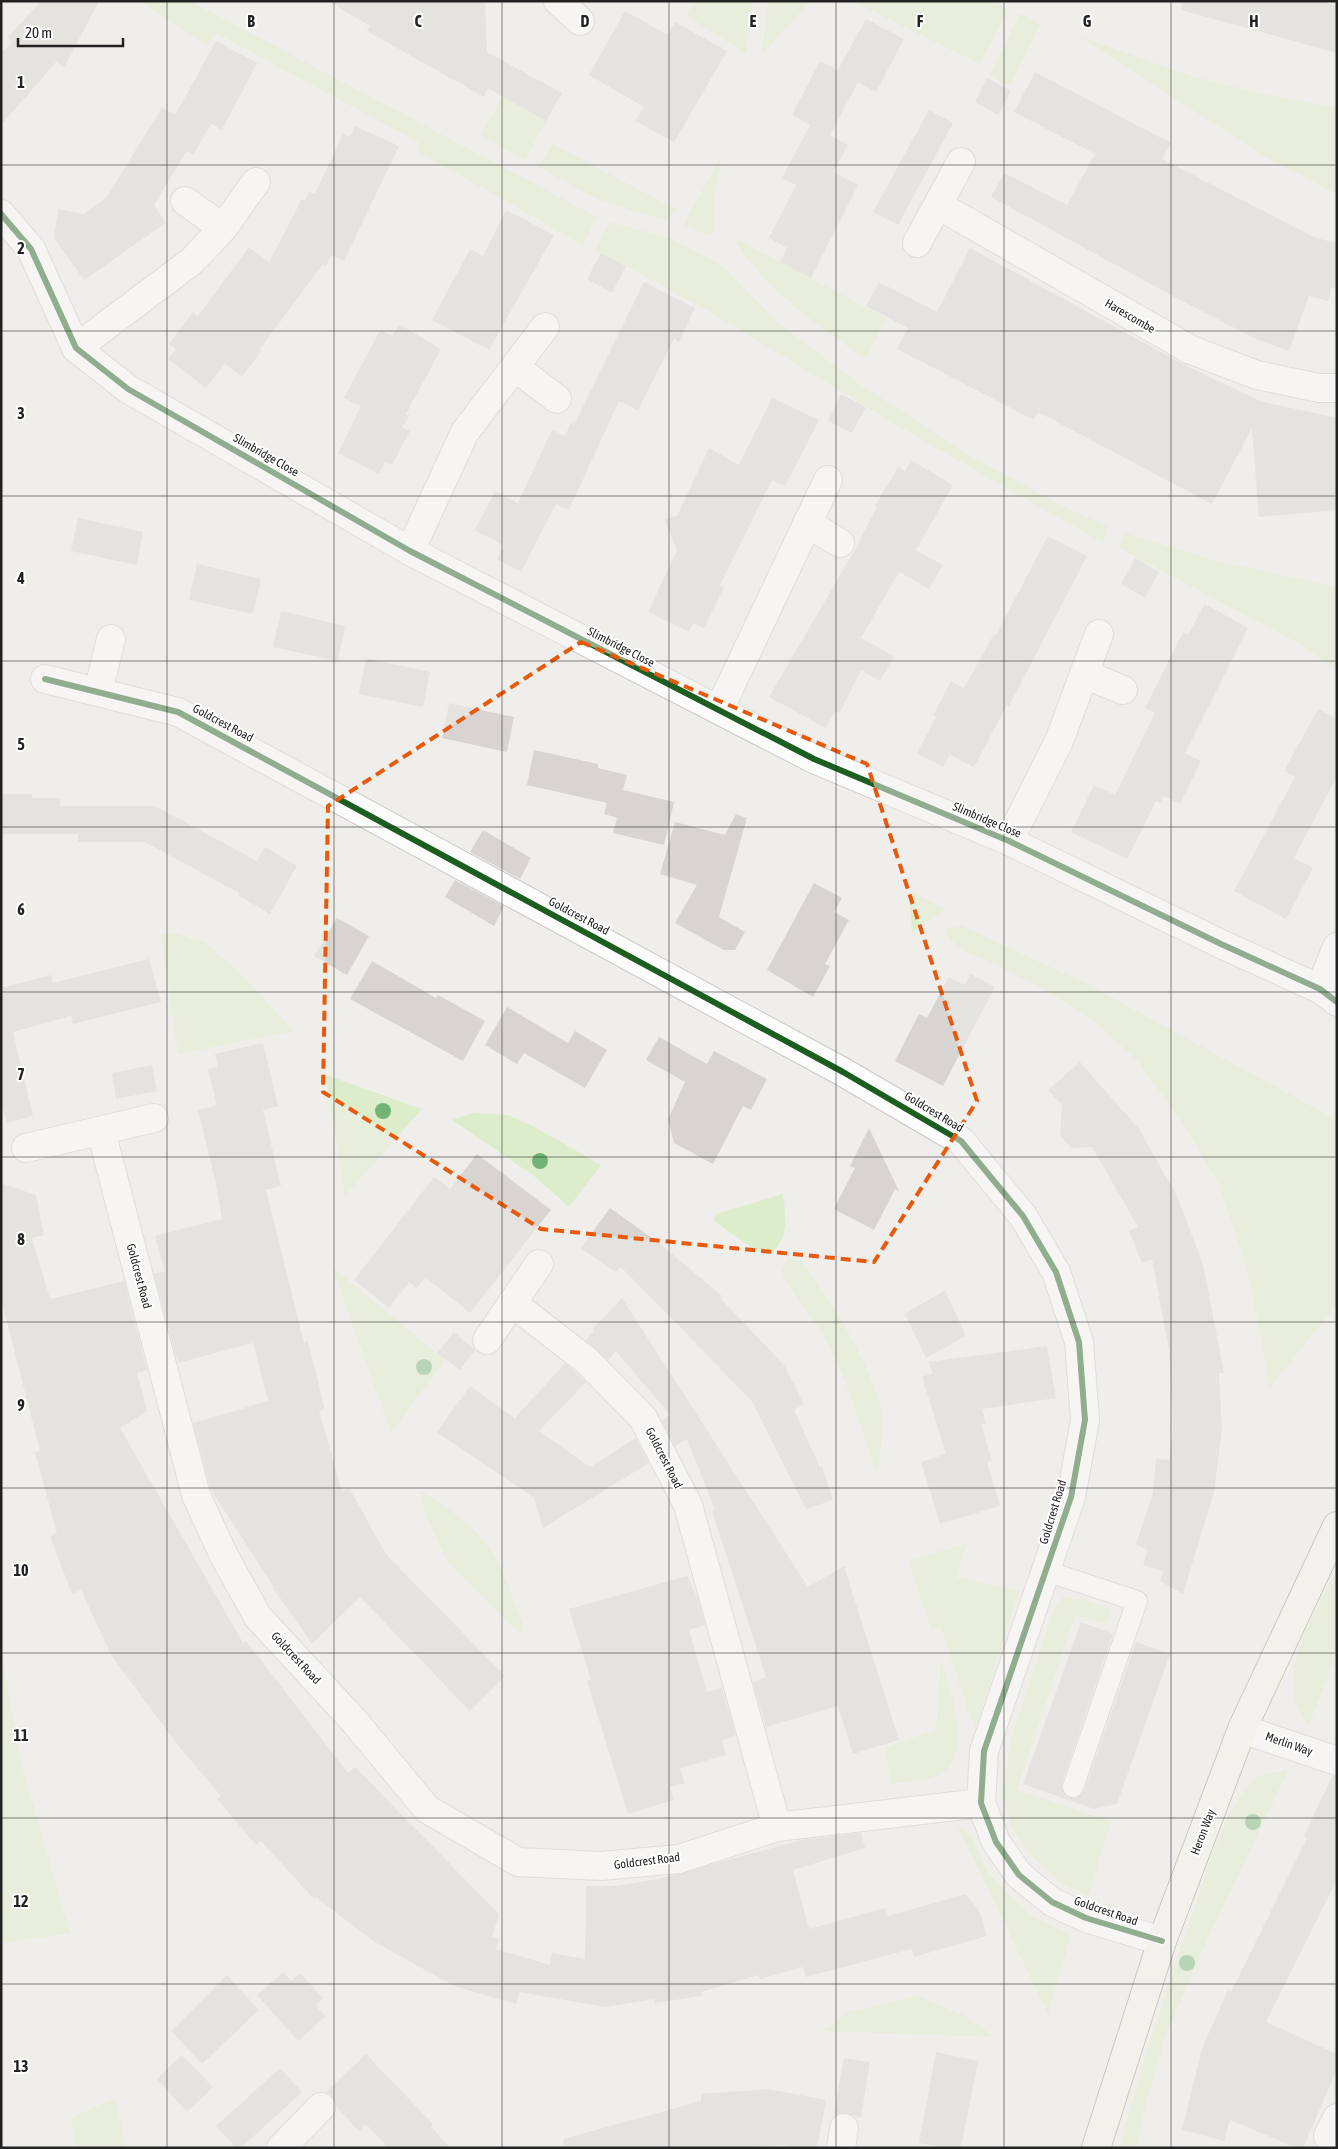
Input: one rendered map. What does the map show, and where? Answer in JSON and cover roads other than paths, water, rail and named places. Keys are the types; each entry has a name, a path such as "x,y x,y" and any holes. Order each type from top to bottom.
{"street":[{"path":"558,1 580,21"},
{"path":"917,243 961,162"},
{"path":"76,348 192,262 223,228 256,182"},
{"path":"185,202 223,228"},
{"name":"Harescombe","path":"938,205 1191,350 1257,375 1319,388 1337,388"},
{"name":"Slimbridge Close","path":"1,214 32,249 76,348 128,388 410,551 814,759 1009,841 1221,944 1331,994 1337,946"},
{"path":"410,551 465,432 546,327"},
{"path":"515,367 557,399"},
{"path":"719,710 828,480"},
{"path":"807,523 840,542"},
{"name":"Slimbridge Close","path":"1009,841 1059,741 1099,634"},
{"path":"98,692 110,639"},
{"path":"1084,674 1123,690"},
{"name":"Goldcrest Road","path":"44,679 178,712 843,1072 961,1141 1023,1216 1056,1272 1079,1342 1085,1420 1071,1497 984,1751 981,1803 996,1842 1019,1875 1052,1902 1086,1918 1162,1940"},
{"path":"26,1148 154,1118"},
{"name":"Goldcrest Road","path":"101,1131 196,1495 224,1556 258,1617 355,1722 427,1810 518,1862 601,1866 679,1859 777,1826 981,1803"},
{"path":"487,1340 539,1264"},
{"name":"Goldcrest Road","path":"512,1303 586,1360 643,1418 688,1506 777,1826"},
{"name":"Heron Way","path":"1096,2148 1162,1940 1242,1728 1337,1526"},
{"name":"Merlin Way","path":"1242,1728 1337,1761"},
{"path":"280,2148 322,2107"}],"lane":[{"path":"1046,1571 1137,1601 1072,1787"}]}
